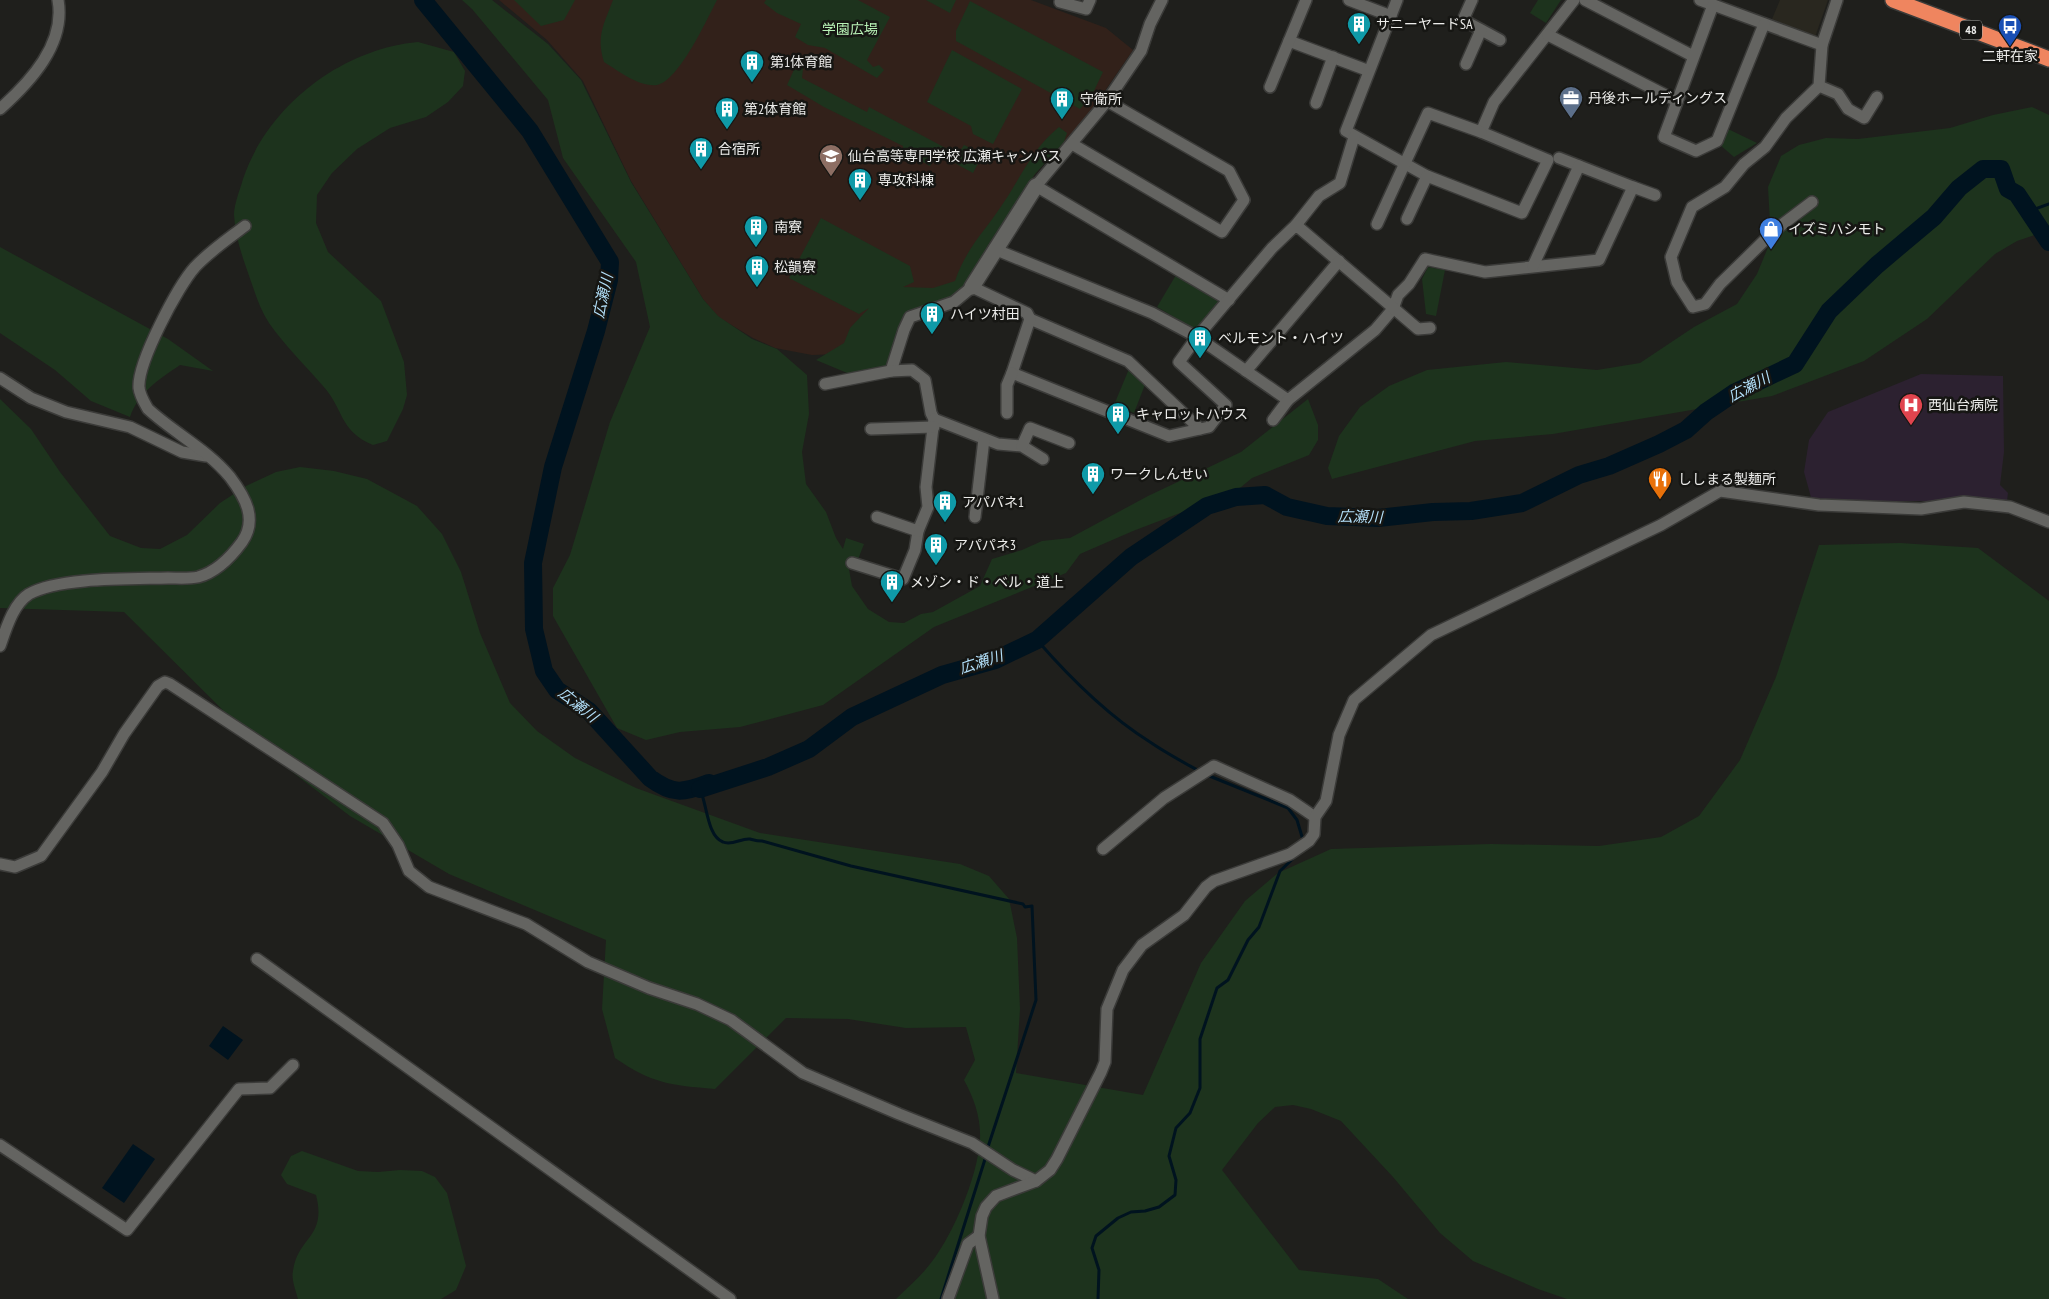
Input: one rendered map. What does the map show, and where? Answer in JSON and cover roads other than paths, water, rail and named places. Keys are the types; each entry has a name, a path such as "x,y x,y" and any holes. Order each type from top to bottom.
{"highway":[{"name":"48","path":"1892,0 2049,59"}],"street":[{"path":"0,109 21,90 46,55 57,29 59,18 58,0"},
{"path":"1060,2 1086,9 1090,0"},
{"path":"891,371 910,317 954,302 972,287 994,249 1036,186 1107,101 1141,51 1162,0"},
{"path":"1270,87 1306,0"},
{"path":"1349,0 1363,2 1391,16"},
{"path":"1377,224 1406,163 1428,112 1548,160 1522,213 1427,176 1406,163 1354,137 1346,131 1397,0"},
{"path":"1472,0 1463,20 1500,40"},
{"path":"1482,132 1494,102 1574,0"},
{"path":"1585,0 1693,56"},
{"path":"1700,0 1822,45"},
{"path":"1812,202 1775,230 1720,284 1704,304 1693,307 1677,282 1671,257 1692,207 1725,187 1744,164 1765,147 1786,118 1819,86 1822,45 1837,0"},
{"path":"1713,5 1664,137 1696,151 1717,141 1764,24"},
{"path":"1466,64 1481,30"},
{"path":"1548,35 1676,101"},
{"path":"1289,41 1364,69"},
{"path":"1316,103 1333,57"},
{"path":"1819,86 1838,94 1848,109 1864,118 1877,97"},
{"path":"1072,144 1222,232 1244,200 1229,170 1107,101"},
{"path":"1012,373 1169,436 1209,427 1226,405 1179,362 1197,337 1272,248 1296,225 1319,196 1340,184 1354,137"},
{"path":"1559,158 1654,195"},
{"path":"1534,266 1579,166"},
{"path":"1408,219 1427,176"},
{"path":"1036,186 1229,300"},
{"path":"1273,420 1288,400 1361,343 1393,309 1398,295 1409,284 1425,259 1484,272 1599,260 1633,186"},
{"path":"1296,225 1418,329 1430,328"},
{"path":"0,646 17,606 22,600 38,590 64,584 190,578 212,571 228,558 247,531 250,514 237,486 220,467 148,409 142,399 139,388 140,374 158,330 183,283 214,249 246,226"},
{"path":"994,249 1152,313 1197,337 1288,400"},
{"path":"1246,371 1338,261"},
{"path":"972,287 1027,312 1030,319 1007,385 1007,413"},
{"path":"1030,319 1128,361 1200,429"},
{"path":"825,384 891,371 912,370 925,380 934,423 926,487 928,507 918,531 915,550 903,579 852,563"},
{"path":"0,378 31,398 66,412 130,427 182,452 207,456"},
{"path":"871,429 934,423 998,444 1022,446 1042,459"},
{"path":"1022,446 1030,428 1069,443"},
{"path":"975,517 984,439"},
{"path":"993,1299 979,1236 982,1216 991,1200 1036,1181 1050,1170 1057,1159 1097,1084 1105,1062 1107,1009 1123,970 1134,953 1142,945 1184,915 1206,887 1214,881 1275,860 1304,846 1314,834 1314,818 1326,801 1339,736 1354,700 1431,635 1661,525 1720,491 1819,505 1921,509 1964,502 2010,507 2049,522"},
{"path":"877,517 918,531"},
{"path":"0,874 41,856 102,772 124,734 158,686 165,682 383,823 398,845 409,871 429,887 526,924 588,962 648,988 697,1004 731,1020 803,1073 972,1143 1036,1181"},
{"path":"1103,849 1164,798 1214,766 1290,800 1314,818"},
{"path":"0,864 15,867"},
{"path":"257,959 730,1299"},
{"path":"0,1145 127,1230 238,1089 270,1088 294,1065"},
{"path":"948,1299 968,1244 979,1236"}],"water":[{"path":"223,1026 243,1040 228,1060 209,1046"},
{"path":"133,1144 155,1159 124,1203 102,1188"}],"waterway":[{"name":"広瀬川","path":"423,0 530,131 610,262 609,280 596,331 553,467 533,563 534,629 544,671 557,690 589,711 650,778 658,784 678,791 692,789 709,783"},
{"name":"広瀬川","path":"700,789 768,767 809,749 852,717 942,675 995,660 1037,640 1131,557 1207,506 1236,497 1265,495 1287,507 1327,516 1378,518 1433,512 1471,511 1522,503 1579,475 1609,466 1659,444 1686,430 1706,412 1734,393 1795,364 1829,311 1877,265 1934,217 1959,188 1983,169 2001,169 2008,189 2017,194 2049,242"},
{"path":"2027,212 2049,204"},
{"path":"1037,640 1076,682 1104,708 1156,746 1199,771"},
{"path":"1207,775 1288,808 1297,820 1303,840"},
{"path":"700,789 711,827 718,839 723,842 730,843 747,839 762,841 851,866 1023,904 1025,907 1032,906 1036,1000 987,1150"},
{"path":"1098,1299 1099,1270 1092,1248 1096,1236 1118,1218 1131,1212 1159,1207 1175,1195 1176,1180 1169,1156 1176,1128 1190,1113 1200,1088 1200,1039 1217,988 1228,980 1248,940 1259,927 1280,871 1299,853"},
{"path":"941,1299 986,1156"}],"place":[{"name":"サニーヤードSA","path":"1359,45"},
{"name":"二軒在家","path":"2010,47"},
{"name":"第1体育館","path":"752,83"},
{"name":"丹後ホールディングス","path":"1571,119"},
{"name":"守衛所","path":"1062,120"},
{"name":"第2体育館","path":"727,130"},
{"name":"合宿所","path":"701,170"},
{"name":"仙台高等専門学校 広瀬キャンパス","path":"831,177"},
{"name":"専攻科棟","path":"860,201"},
{"name":"南寮","path":"756,248"},
{"name":"イズミハシモト","path":"1771,250"},
{"name":"松韻寮","path":"757,288"},
{"name":"ハイツ村田","path":"932,335"},
{"name":"ベルモント・ハイツ","path":"1200,359"},
{"name":"西仙台病院","path":"1911,426"},
{"name":"キャロットハウス","path":"1118,435"},
{"name":"ワークしんせい","path":"1093,495"},
{"name":"ししまる製麺所","path":"1660,500"},
{"name":"アパパネ1","path":"945,523"},
{"name":"アパパネ3","path":"936,566"},
{"name":"メゾン・ド・ベル・道上","path":"892,603"}],"park label":[{"name":"学園広場","path":"850,29"}]}
